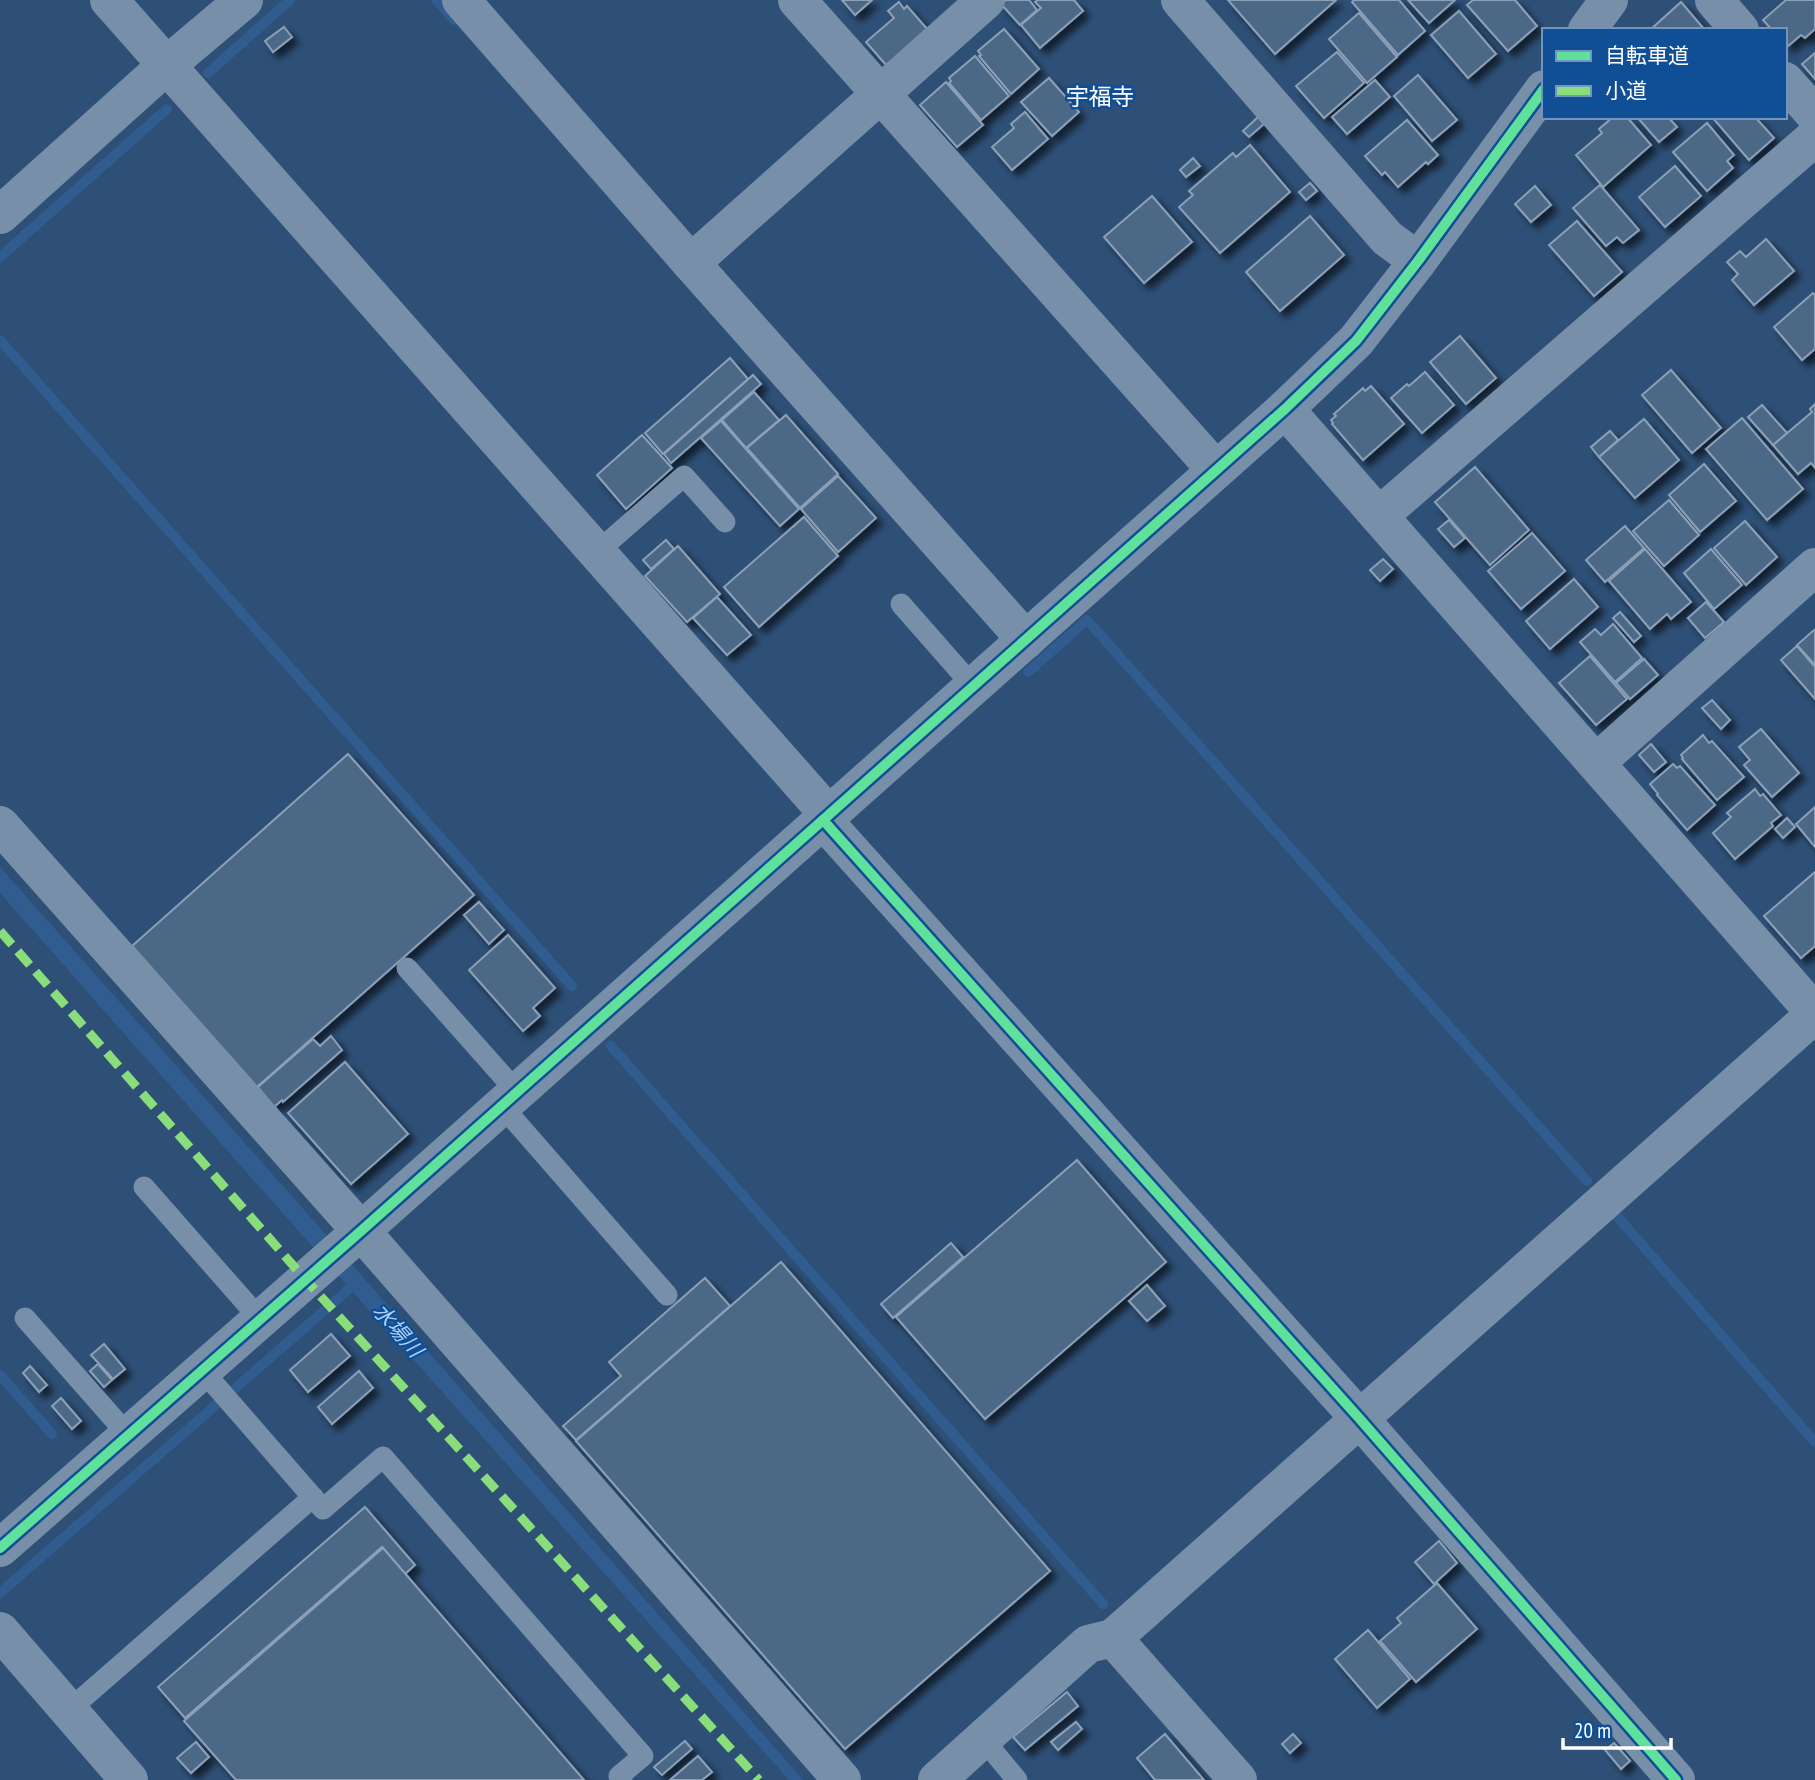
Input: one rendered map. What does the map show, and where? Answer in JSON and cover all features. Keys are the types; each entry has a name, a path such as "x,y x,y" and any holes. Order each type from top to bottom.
{"street":[{"path":"109,0 1676,1780"},
{"path":"0,215 167,65 244,0"},
{"path":"461,0 1026,640"},
{"path":"797,0 1216,470"},
{"path":"691,263 986,0"},
{"path":"1180,0 1387,238 1418,261"},
{"path":"1714,0 1738,28"},
{"path":"1787,83 1815,115"},
{"path":"0,1548 128,1435 209,1377 260,1319 1285,409 1356,341 1542,92"},
{"path":"1379,516 1815,137"},
{"path":"937,1780 1088,1644 1113,1638 1815,1014 1285,409"},
{"path":"1595,763 1815,567"},
{"path":"0,825 355,1237 842,1780"},
{"path":"0,1631 130,1780"},
{"path":"1113,1638 1238,1780"}],"lane":[{"path":"597,552 684,476 726,522"},
{"path":"901,604 973,686"},
{"path":"407,968 667,1295"},
{"path":"144,1187 260,1319"},
{"path":"25,1318 128,1435"},
{"path":"209,1377 323,1509 383,1457 643,1756 619,1776 622,1780"},
{"path":"69,1710 313,1497"},
{"path":"982,1739 1017,1780"}],"water":[{"name":"水場川","path":"0,867 803,1780 789,1780 0,893"}],"building":[{"path":"842,0 872,0 855,15"},
{"path":"1006,0 1029,0 1037,10 1020,25 1001,4"},
{"path":"1074,0 1083,11 1040,48 1021,25 1041,8 1035,2"},
{"path":"1228,0 1336,0 1275,54"},
{"path":"1399,0 1425,31 1398,55 1352,2"},
{"path":"1408,0 1455,0 1429,23"},
{"path":"1473,0 1515,0 1537,26 1508,51 1467,5"},
{"path":"1786,0 1815,0 1815,29 1805,38 1801,35 1787,47 1787,28 1770,28 1763,20"},
{"path":"899,2 904,9 907,6 928,30 886,65 866,42 894,18 888,11"},
{"path":"1681,2 1703,28 1652,28"},
{"path":"1459,11 1496,54 1468,78 1431,35"},
{"path":"1359,13 1397,57 1367,83 1329,39"},
{"path":"284,27 292,37 273,52 265,41"},
{"path":"1004,29 1039,69 1011,94 979,56 981,55 978,51"},
{"path":"1337,52 1364,83 1324,118 1296,86"},
{"path":"1815,53 1815,79 1802,64"},
{"path":"975,56 1009,96 981,120 949,83 949,78"},
{"path":"1418,75 1457,120 1432,141 1394,96"},
{"path":"1049,78 1079,112 1052,136 1021,102"},
{"path":"1375,80 1390,97 1347,134 1332,117"},
{"path":"946,82 983,125 957,147 920,105"},
{"path":"1025,112 1048,139 1012,170 992,147 1014,128 1011,124"},
{"path":"1258,117 1264,124 1249,137 1243,131"},
{"path":"1611,119 1629,119 1651,145 1603,187 1576,155 1602,133 1599,129"},
{"path":"1639,119 1670,119 1677,127 1659,142"},
{"path":"1714,119 1757,119 1774,138 1749,160"},
{"path":"1407,120 1438,155 1398,187 1385,172 1382,175 1365,156"},
{"path":"1707,123 1734,155 1727,161 1733,168 1707,191 1673,152"},
{"path":"1250,145 1290,192 1220,253 1179,207 1193,195 1189,191 1233,153 1236,157"},
{"path":"1193,158 1200,166 1186,177 1180,170"},
{"path":"1675,166 1701,196 1665,227 1639,197"},
{"path":"1310,183 1317,191 1306,200 1299,192"},
{"path":"1600,185 1639,230 1623,243 1617,237 1606,246 1573,208"},
{"path":"1535,186 1551,205 1531,222 1515,204"},
{"path":"1152,196 1192,242 1144,283 1104,237"},
{"path":"1310,216 1344,255 1280,311 1246,272"},
{"path":"1577,221 1622,272 1594,296 1549,245"},
{"path":"1766,239 1794,271 1754,305 1732,280 1738,274 1727,262 1740,251 1746,257"},
{"path":"1813,293 1815,349 1802,360 1774,327"},
{"path":"1460,336 1496,378 1466,404 1430,362"},
{"path":"730,358 748,379 663,454 645,433"},
{"path":"1671,370 1721,428 1692,453 1642,395"},
{"path":"1425,372 1454,405 1422,433 1391,398"},
{"path":"753,375 761,384 671,463 664,454"},
{"path":"1371,386 1404,424 1363,460 1331,420 1336,416 1334,414 1363,388 1365,391"},
{"path":"754,392 779,420 746,448 722,420"},
{"path":"1815,404 1815,468 1811,463 1798,474 1773,445 1812,412 1810,409"},
{"path":"1762,405 1787,433 1773,445 1748,417"},
{"path":"786,415 838,474 800,508 747,448"},
{"path":"1742,418 1803,489 1767,520 1706,449"},
{"path":"1644,419 1679,460 1635,498 1599,457"},
{"path":"721,421 799,509 780,526 701,438"},
{"path":"1610,431 1618,440 1599,457 1591,447"},
{"path":"642,435 672,468 626,509 597,475"},
{"path":"1704,464 1736,501 1700,532 1669,495"},
{"path":"1475,467 1529,530 1490,565 1435,502"},
{"path":"838,476 876,518 838,552 801,509"},
{"path":"1669,500 1699,535 1664,566 1633,531"},
{"path":"804,517 838,556 759,627 724,587"},
{"path":"1449,520 1465,538 1454,547 1438,529"},
{"path":"1745,521 1777,557 1746,585 1714,548"},
{"path":"1625,526 1644,548 1605,582 1586,560"},
{"path":"1532,533 1565,571 1521,609 1488,571"},
{"path":"666,540 674,549 651,569 643,560"},
{"path":"678,546 720,594 687,622 645,576"},
{"path":"1645,549 1691,602 1671,619 1667,614 1650,629 1609,581"},
{"path":"1711,549 1742,585 1714,609 1684,573"},
{"path":"1383,559 1393,569 1380,581 1370,570"},
{"path":"1574,579 1598,607 1550,649 1526,621"},
{"path":"717,597 751,635 727,655 693,618"},
{"path":"1706,602 1724,622 1705,638 1688,618"},
{"path":"1620,612 1641,636 1634,642 1613,618"},
{"path":"1613,624 1642,658 1615,682 1580,642 1595,629 1601,635"},
{"path":"1815,631 1815,665 1797,645"},
{"path":"1797,646 1815,667 1815,699 1781,660"},
{"path":"1590,656 1627,699 1596,725 1559,683"},
{"path":"1644,659 1658,675 1630,699 1616,683"},
{"path":"1712,700 1730,720 1721,729 1702,708"},
{"path":"1761,729 1799,773 1772,797 1744,765 1750,760 1739,747"},
{"path":"1703,735 1709,743 1712,741 1744,777 1717,800 1681,755"},
{"path":"1651,744 1666,762 1654,772 1639,755"},
{"path":"348,754 474,895 257,1087 132,946"},
{"path":"1673,764 1677,768 1680,766 1715,805 1687,830 1650,784"},
{"path":"1755,789 1760,796 1763,794 1781,815 1771,823 1773,826 1735,859 1713,833 1731,817 1727,813"},
{"path":"1815,807 1815,847 1796,824"},
{"path":"1787,818 1795,827 1783,838 1775,829"},
{"path":"1815,872 1815,946 1801,958 1764,916"},
{"path":"479,902 504,930 489,944 464,915"},
{"path":"508,935 555,988 533,1008 540,1016 523,1031 469,970"},
{"path":"331,1036 342,1050 274,1107 258,1087 313,1039 320,1046"},
{"path":"345,1062 408,1134 351,1184 288,1113"},
{"path":"1077,1160 1166,1262 985,1419 896,1317"},
{"path":"951,1243 963,1257 893,1318 881,1304"},
{"path":"781,1262 1050,1571 845,1749 576,1441"},
{"path":"705,1278 730,1306 576,1440 563,1426 621,1376 609,1362"},
{"path":"1147,1285 1165,1306 1147,1321 1129,1301"},
{"path":"331,1334 350,1356 308,1392 290,1370"},
{"path":"104,1344 125,1369 113,1379 91,1355"},
{"path":"98,1364 112,1380 104,1387 90,1371"},
{"path":"30,1366 47,1385 39,1392 23,1373"},
{"path":"359,1371 373,1388 332,1424 318,1407"},
{"path":"61,1398 81,1421 72,1429 52,1406"},
{"path":"365,1507 415,1565 405,1574 382,1547 185,1718 158,1687"},
{"path":"1439,1541 1457,1563 1434,1584 1415,1562"},
{"path":"383,1548 584,1780 236,1780 184,1721"},
{"path":"1437,1583 1477,1629 1416,1682 1380,1641 1401,1623 1397,1618"},
{"path":"1368,1630 1410,1679 1377,1708 1335,1659"},
{"path":"1067,1692 1078,1706 1025,1750 1013,1737"},
{"path":"1076,1722 1082,1729 1058,1750 1051,1742"},
{"path":"1165,1734 1204,1780 1155,1780 1137,1758"},
{"path":"1293,1734 1301,1743 1290,1753 1282,1744"},
{"path":"685,1741 692,1749 662,1775 654,1767"},
{"path":"196,1742 209,1757 191,1773 177,1758"},
{"path":"1614,1743 1630,1761 1621,1769 1605,1750"},
{"path":"698,1756 712,1772 702,1780 670,1780"}],"waterway":[{"path":"208,73 290,0"},
{"path":"436,0 454,20"},
{"path":"0,257 167,109"},
{"path":"0,340 572,986"},
{"path":"1028,672 1087,620 1587,1181"},
{"path":"611,1046 1103,1604"},
{"path":"1614,1213 1815,1442"},
{"path":"0,1593 356,1283"},
{"path":"0,1375 52,1434"}],"marked path":[{"path":"0,931 305,1279 759,1780"}],"cycle path":[{"path":"0,1548 361,1231 1285,409 1356,341 1542,92"},
{"path":"823,820 1359,1418 1676,1780"}],"district":[{"name":"宇福寺","path":"1100,96"}]}
